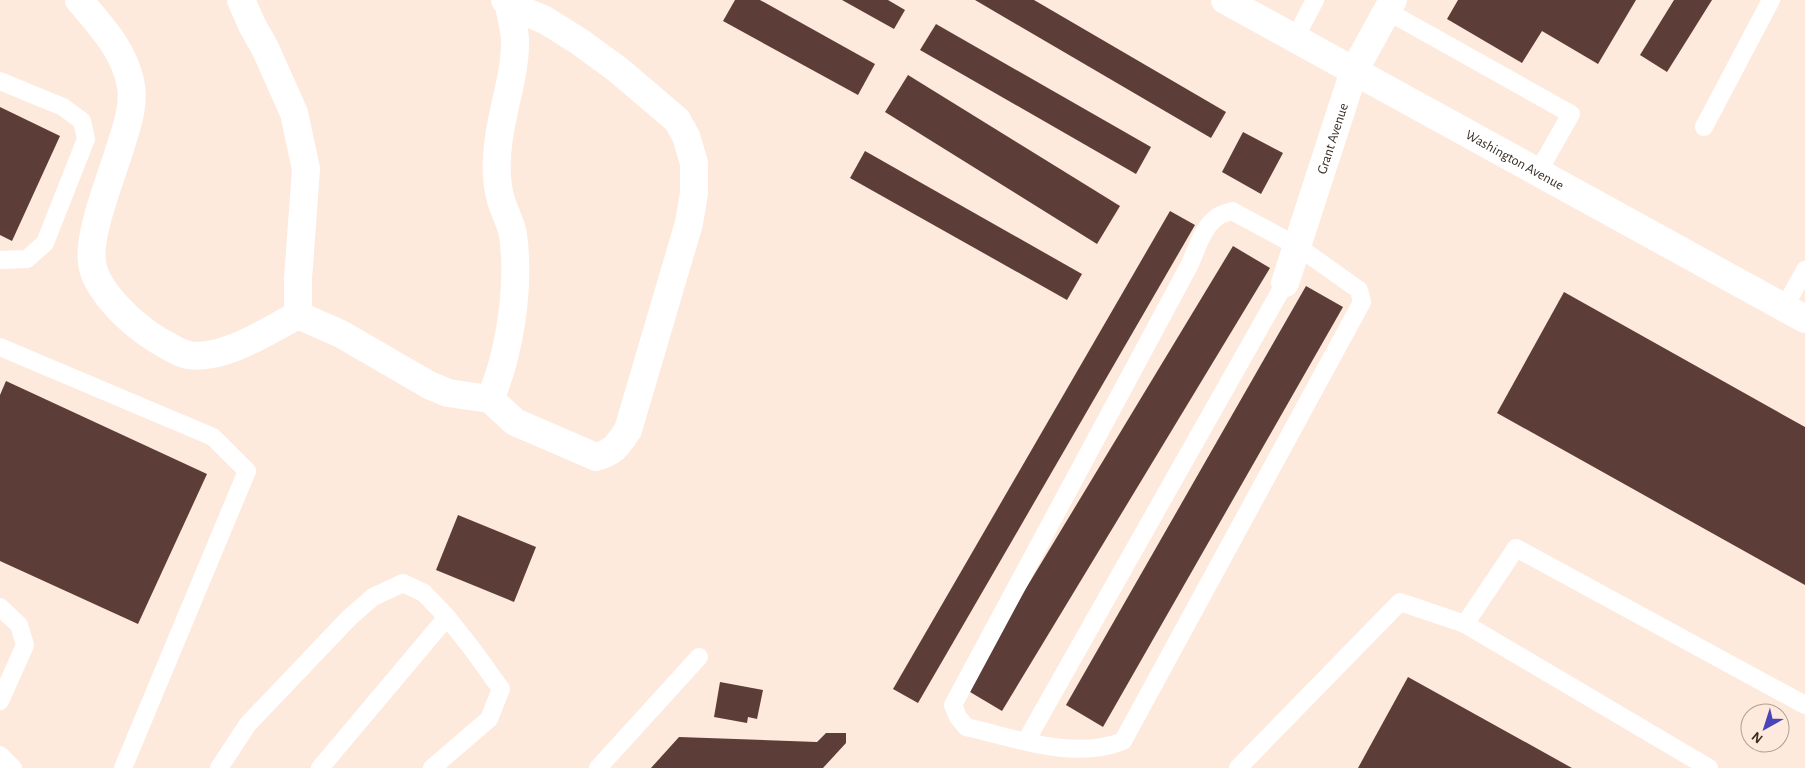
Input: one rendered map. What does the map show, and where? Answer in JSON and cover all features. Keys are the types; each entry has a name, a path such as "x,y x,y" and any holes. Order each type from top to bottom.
{"street":[{"path":"78,0 108,34 125,63 131,88 130,118 92,237 92,262 96,277 113,303 152,337 188,356 207,356 235,347 298,315"},
{"path":"241,0 294,113 306,169 298,279 298,315"},
{"name":"Washington Avenue","path":"1225,0 1795,314"},
{"path":"298,315 340,334 429,385 448,393 490,399 515,422 596,457 608,454 616,448 628,430 689,223 694,193 694,164 686,136 677,120 617,69 580,42 545,20 507,2"},
{"path":"490,399 499,378 511,319 514,286 512,234 496,179 496,156 513,64 515,38 507,2"},
{"name":"Grant Avenue","path":"1285,283 1354,71 1390,6"}],"lane":[{"path":"1294,38 1314,0"},
{"path":"1704,127 1771,0"},
{"path":"1390,6 1571,114 1538,172"},
{"path":"0,81 63,107 82,121 86,139 45,243 27,259 0,260"},
{"path":"1232,210 1297,246 1359,290 1362,302 1138,717 1123,741 1108,748 1065,750 1026,741 966,727 958,717 953,705 1190,264 1201,238 1210,224 1218,217 1232,210"},
{"path":"1795,314 1805,270"},
{"path":"1026,741 1285,283"},
{"path":"0,347 213,437 247,471 123,768"},
{"path":"1465,624 1516,548 1805,704"},
{"path":"220,768 248,724 349,618 373,597 403,583 424,593 447,616 501,689 489,719 432,768"},
{"path":"1238,768 1400,602 1465,624 1709,768"},
{"path":"0,607 19,625 24,645 0,701"},
{"path":"320,768 447,616"},
{"path":"598,768 699,657"},
{"path":"0,755 13,768"}],"building":[{"path":"735,0 760,0 875,64 858,95 723,21"},
{"path":"842,0 888,0 905,10 894,29"},
{"path":"975,0 1034,0 1226,112 1211,138"},
{"path":"1458,0 1636,0 1598,64 1542,31 1522,63 1447,19"},
{"path":"1674,0 1712,0 1667,72 1640,55"},
{"path":"936,24 1151,147 1136,174 920,50"},
{"path":"908,75 1120,206 1097,244 885,112"},
{"path":"0,107 60,136 12,241 0,235"},
{"path":"1243,132 1283,153 1261,194 1222,172"},
{"path":"865,151 1082,274 1067,300 850,178"},
{"path":"1170,211 1195,225 918,703 893,689"},
{"path":"1233,246 1270,268 1002,711 965,689"},
{"path":"1306,286 1343,307 1103,727 1066,705"},
{"path":"1564,292 1805,427 1805,585 1497,413"},
{"path":"6,381 207,474 138,624 0,561 0,395"},
{"path":"458,515 536,547 514,602 436,570"},
{"path":"1408,677 1572,768 1358,768"},
{"path":"720,682 763,690 757,719 748,717 747,723 714,717"},
{"path":"826,733 846,733 846,743 823,768 651,768 679,737 817,742"}]}
